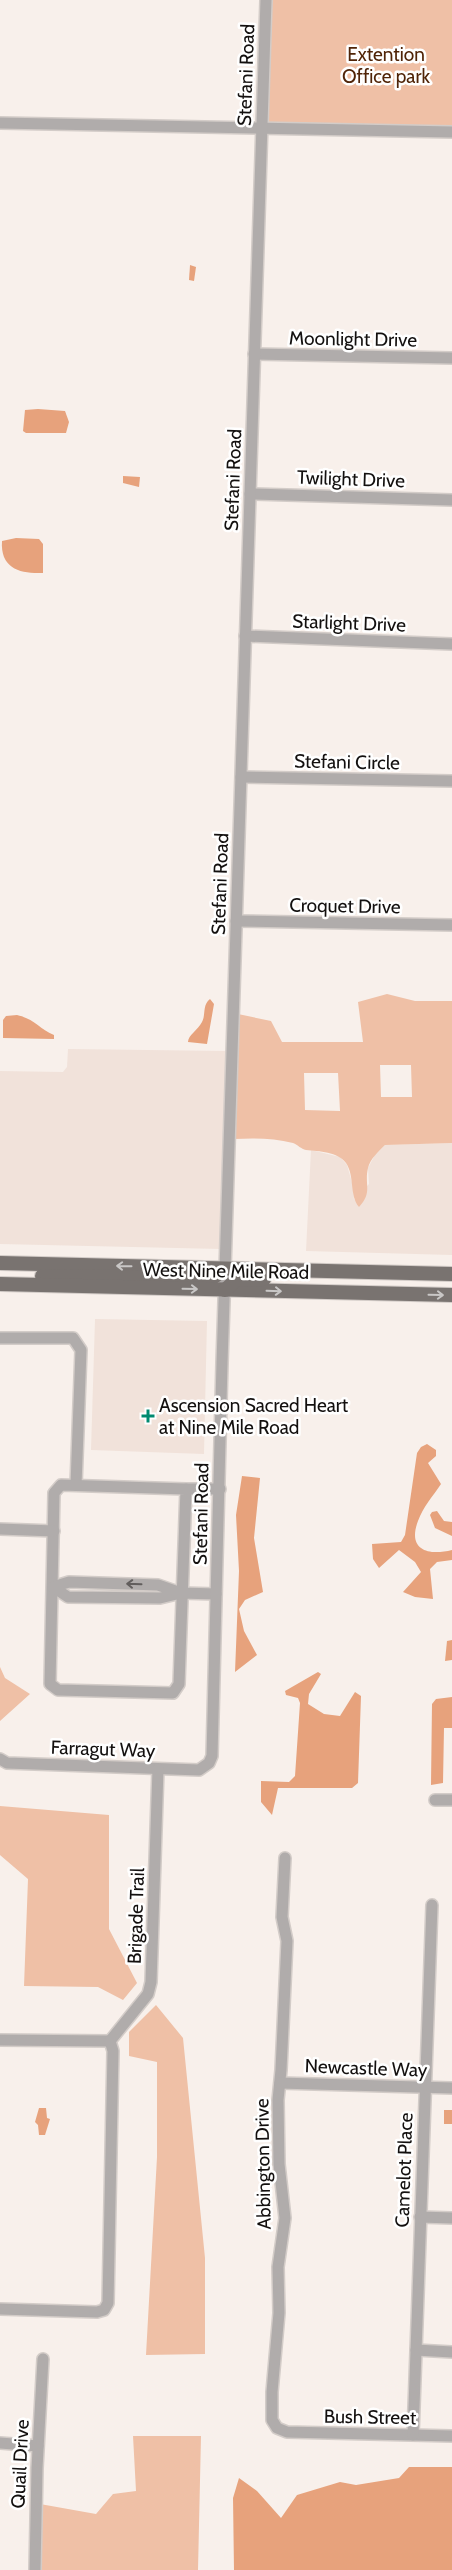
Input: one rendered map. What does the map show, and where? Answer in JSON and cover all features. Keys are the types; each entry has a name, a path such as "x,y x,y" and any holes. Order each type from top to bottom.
{"main road":[{"name":"West Nine Mile Road","path":"0,1263 452,1274"},
{"path":"21,1284 33,1276 214,1277 225,1268"},
{"path":"225,1290 236,1280 247,1278 415,1283 433,1274"},
{"name":"West Nine Mile Road","path":"0,1284 452,1295"}],"street":[{"name":"Stefani Road","path":"204,1767 212,1756 225,1268 266,0"},
{"path":"0,123 452,132"},
{"name":"Moonlight Drive","path":"254,354 452,358"},
{"name":"Twilight Drive","path":"250,494 452,500"},
{"name":"Starlight Drive","path":"245,636 452,644"},
{"name":"Stefani Circle","path":"241,777 452,782"},
{"name":"Croquet Drive","path":"236,921 452,925"},
{"path":"0,1338 73,1338 81,1350 76,1485"},
{"path":"186,1488 179,1684 173,1693 58,1690 50,1684 54,1493 61,1485 186,1488 220,1490"},
{"path":"0,1530 54,1531"},
{"path":"53,1587 69,1582 158,1585 181,1593 216,1594"},
{"name":"Farragut Way","path":"0,1759 7,1763 158,1769 199,1770 204,1767"},
{"name":"Brigade Trail","path":"112,2046 148,1994 151,1982 158,1769"},
{"path":"435,1800 452,1800"},
{"name":"Abbington Drive","path":"285,1858 282,1917 287,1941 278,2100 279,2164 285,2218 278,2267 280,2313 272,2392 272,2420 277,2428 287,2432"},
{"name":"Camelot Place","path":"413,2435 432,1905"},
{"path":"0,2040 112,2046 108,2303 104,2310 97,2312 0,2309"},
{"name":"Newcastle Way","path":"280,2083 452,2088"},
{"path":"420,2217 452,2218"},
{"path":"416,2350 452,2352"},
{"name":"Quail Drive","path":"35,2570 38,2446 43,2359"},
{"name":"Bush Street","path":"287,2432 452,2436"},
{"path":"0,2443 38,2446"}],"shaded area":[{"path":"190,265 196,267 194,281 189,280"},
{"path":"25,410 65,411 69,422 66,433 26,433 23,431"},
{"path":"123,476 140,477 139,487 123,483"},
{"path":"16,538 39,539 43,544 43,573 20,571 8,564 4,558 2,541"},
{"path":"210,999 214,1004 207,1044 188,1042 188,1039 202,1022 206,1004"},
{"path":"17,1015 28,1019 54,1035 54,1039 3,1038 3,1020 6,1016"},
{"path":"68,1049 227,1051 221,1249 0,1244 0,1071 63,1072 67,1067"},
{"path":"452,1143 452,1255 306,1251 311,1150 340,1157 347,1165 353,1186 354,1200 369,1184 368,1168 376,1153 385,1145"},
{"name":"Ascension Sacred Heart at Nine Mile Road","path":"95,1319 207,1321 204,1454 91,1450"},
{"path":"427,1444 436,1450 436,1456 428,1463 441,1484 420,1516 415,1531 415,1539 422,1549 428,1551 443,1552 452,1550 452,1560 437,1562 430,1569 433,1599 415,1597 403,1592 421,1572 415,1562 399,1550 379,1568 373,1559 372,1544 401,1542 405,1535 417,1453 421,1447"},
{"path":"242,1476 260,1478 254,1538 263,1592 245,1600 239,1609 244,1631 257,1655 235,1672 239,1571 236,1515"},
{"path":"437,1511 444,1521 452,1522 452,1536 435,1528 430,1515 432,1512"},
{"path":"452,1640 452,1660 445,1661 447,1641"},
{"path":"318,1672 321,1674 309,1694 308,1704 324,1714 340,1716 355,1692 361,1696 358,1783 352,1788 278,1788 272,1815 261,1802 261,1781 289,1782 295,1776 300,1703 298,1698 286,1695 285,1691"},
{"path":"452,1697 452,1728 444,1728 443,1783 431,1785 432,1704 436,1699"},
{"path":"39,2108 46,2108 47,2118 50,2119 45,2135 39,2135 38,2125 35,2122"},
{"path":"444,2110 452,2110 452,2124 444,2124"},
{"path":"409,2467 452,2467 452,2570 234,2570 233,2498 239,2478 257,2491 281,2518 297,2495 340,2482 356,2485 399,2478"}],"green space":[{"name":"Extention Office park","path":"266,0 452,0 452,132 262,128"},
{"path":"387,994 415,1001 452,1001 452,1143 385,1145 375,1155 369,1165 367,1193 359,1207 354,1197 349,1168 343,1159 338,1156 306,1150 293,1143 279,1140 234,1139 238,1014 271,1021 282,1042 363,1042 358,1002","holes":["380,1065 411,1065 412,1097 381,1097","304,1073 338,1073 340,1111 305,1110"]},
{"path":"0,1667 5,1678 30,1694 0,1721"},
{"path":"0,1806 109,1815 109,1929 137,1983 123,2000 98,1987 24,1986 28,1879 0,1855"},
{"path":"156,2005 183,2038 205,2258 205,2354 146,2355 157,2157 157,2062 129,2056 129,2032"},
{"path":"133,2436 201,2436 198,2570 40,2570 40,2504 96,2514 113,2494 136,2491"}],"place":[{"name":"Ascension Sacred Heart at Nine Mile Road","path":"148,1416"}]}
